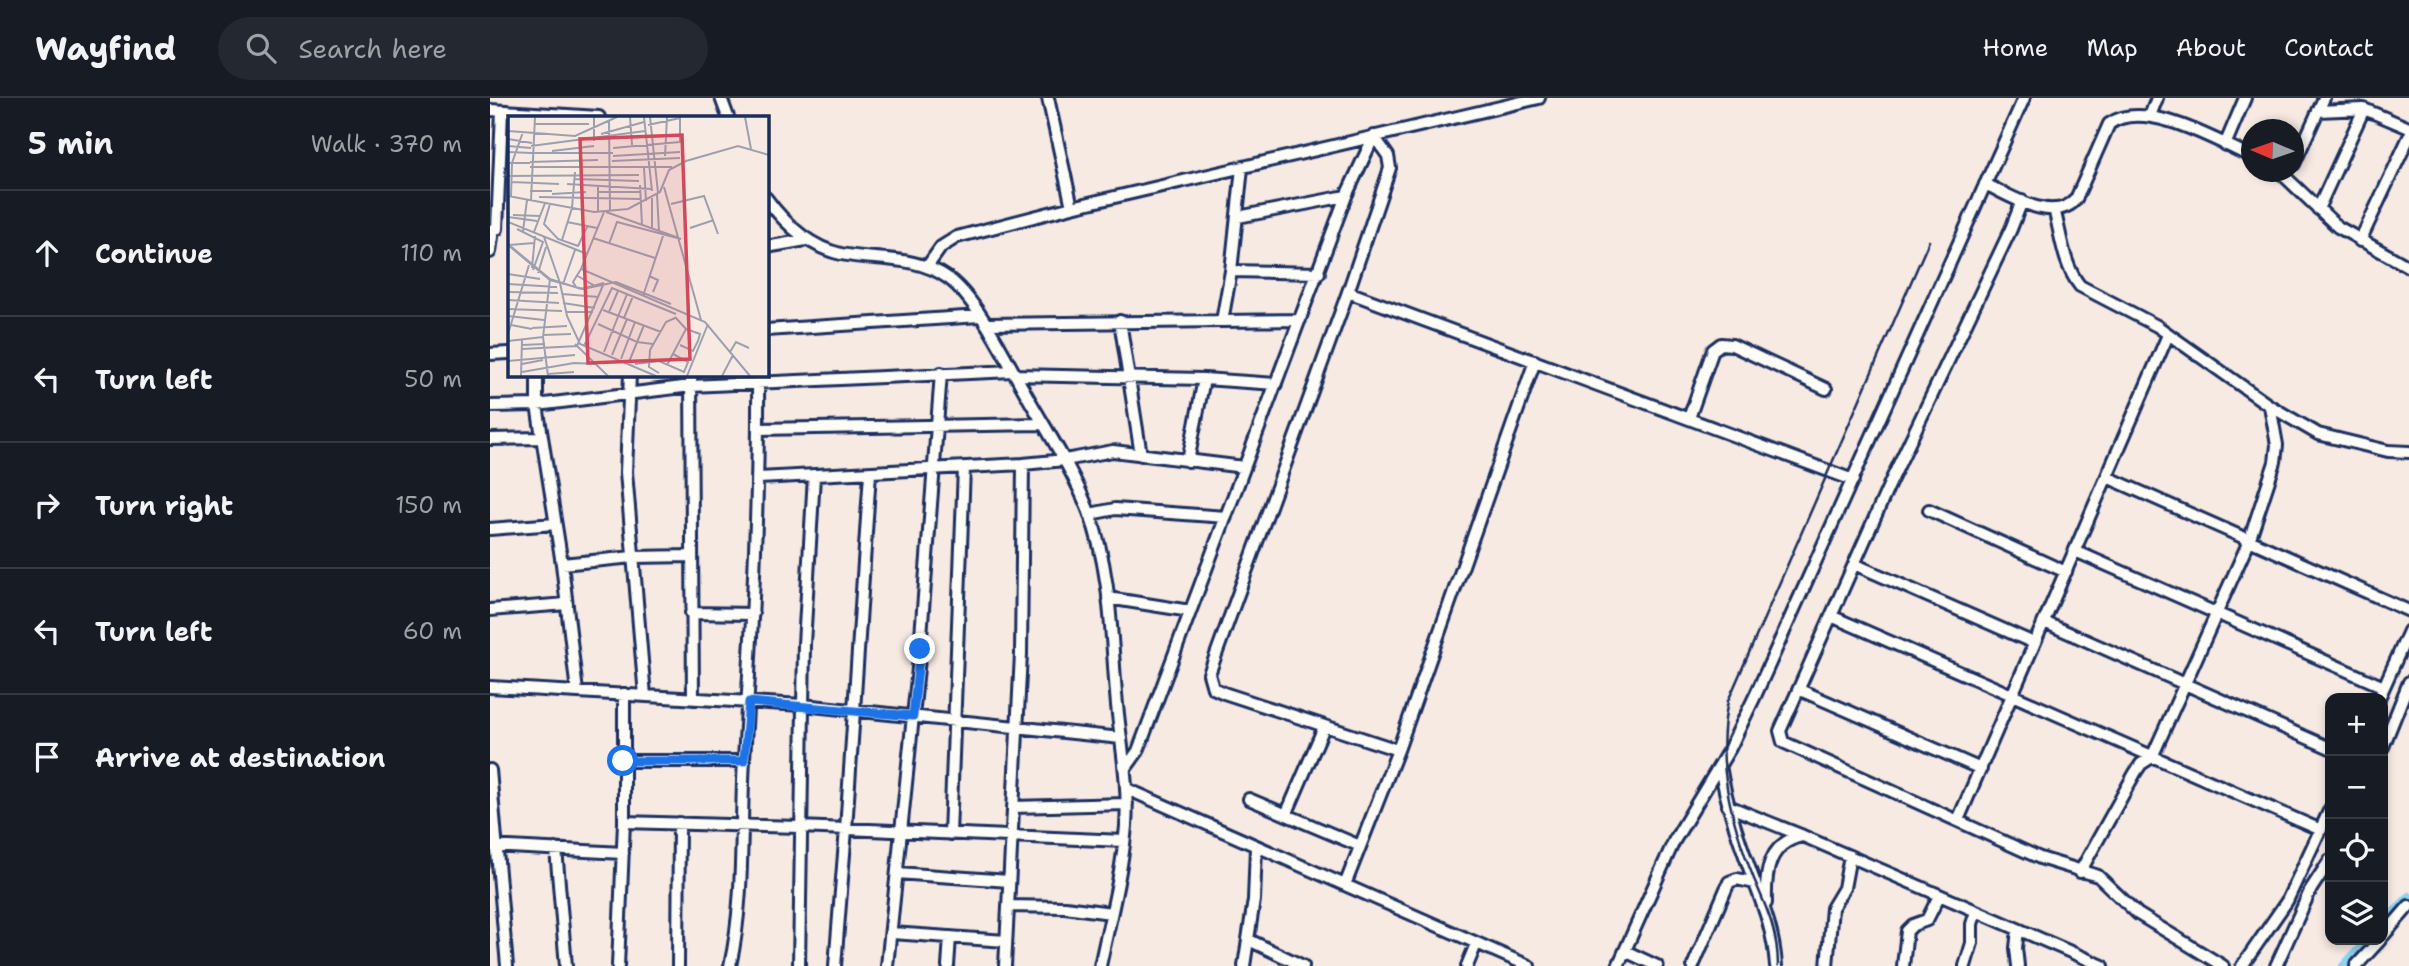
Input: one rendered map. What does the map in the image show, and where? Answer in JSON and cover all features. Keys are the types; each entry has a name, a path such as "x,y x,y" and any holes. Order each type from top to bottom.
{"street":[{"path":"721,98 728,116"},
{"path":"1048,98 1072,207"},
{"path":"927,267 941,247 957,237 1072,207 1539,98"},
{"path":"1618,966 1674,841 1720,765 1756,694 2024,98"},
{"path":"2150,116 2157,98"},
{"path":"2225,145 2245,98"},
{"path":"2304,142 2324,98"},
{"path":"2318,111 2364,109 2409,128"},
{"path":"2318,209 2364,109"},
{"path":"490,110 550,116"},
{"path":"490,252 502,111"},
{"path":"1985,184 2022,201 2053,209 2067,207 2076,199 2109,124 2114,119 2129,115 2150,116 2195,128 2241,152"},
{"path":"1125,769 1138,751 1346,196 1374,136"},
{"path":"1374,136 1388,156 1390,167 1348,292 1209,674 1211,684 1217,691 1398,750"},
{"path":"2360,241 2409,137"},
{"path":"1222,321 1231,271 1242,168"},
{"path":"2293,182 2338,227 2409,267"},
{"path":"1238,217 1346,196"},
{"path":"768,200 806,240 828,251 927,267 947,277 959,288 983,320 1065,460 1090,514 1101,551 1108,598 1127,804 1121,870 1100,966"},
{"path":"2022,201 1854,564 1780,732 1783,742 2039,858 2098,876 2138,914 2223,966"},
{"path":"2053,209 2066,259 2072,276 2080,286 2168,335 2270,407 2318,434 2388,451 2409,452"},
{"path":"768,247 806,240"},
{"path":"1231,271 1319,273"},
{"path":"1348,292 1853,480"},
{"path":"768,330 983,320 1300,320"},
{"path":"1120,321 1141,455"},
{"path":"1958,820 2168,335"},
{"path":"1689,418 1713,350 1721,344 1732,345 1826,389"},
{"path":"490,354 508,353"},
{"path":"1345,885 1398,750 1535,361"},
{"path":"490,406 537,405 629,394 691,380 941,373 1129,376 1276,384"},
{"path":"887,966 913,716 941,373"},
{"path":"537,376 537,405 562,564 577,692"},
{"path":"630,376 626,472 645,696"},
{"path":"730,966 739,923 744,761 754,614 759,478 758,379"},
{"path":"1188,461 1204,379"},
{"path":"691,380 693,699"},
{"path":"2080,872 2135,773 2141,764 2152,757 2249,541 2275,462 2277,445 2270,407"},
{"path":"758,429 1043,424"},
{"path":"490,439 542,438"},
{"path":"759,478 1023,464 1113,451 1244,467"},
{"path":"1005,966 1021,654 1023,464"},
{"path":"950,834 964,468"},
{"path":"835,966 870,473"},
{"path":"799,966 803,705 814,476"},
{"path":"2107,477 2409,611"},
{"path":"1090,514 1115,509 1226,517"},
{"path":"1929,510 2066,572"},
{"path":"490,529 555,524"},
{"path":"2075,551 2384,687"},
{"path":"562,564 633,556 691,556"},
{"path":"1854,564 2034,643"},
{"path":"1108,598 1190,611"},
{"path":"490,610 566,604"},
{"path":"691,613 754,614"},
{"path":"1831,616 2321,830"},
{"path":"2044,622 2325,746"},
{"path":"2381,693 2409,632"},
{"path":"2388,734 2409,682"},
{"path":"490,687 803,705 1121,738"},
{"path":"1800,690 1981,769"},
{"path":"618,966 624,822 624,694"},
{"path":"1286,815 1324,727"},
{"path":"623,761 744,761"},
{"path":"1720,765 1728,806 1766,909 1776,966"},
{"path":"490,770 493,846 507,966"},
{"path":"1126,789 1529,966"},
{"path":"1249,799 1360,846"},
{"path":"1013,807 1127,804"},
{"path":"1728,806 1850,856 2096,965"},
{"path":"2242,966 2287,901 2326,819"},
{"path":"624,822 743,824 1124,841"},
{"path":"678,966 679,823"},
{"path":"1766,909 1766,878 1772,859 1784,841 1803,836"},
{"path":"493,846 623,853"},
{"path":"1244,966 1254,900 1256,846"},
{"path":"556,849 566,966"},
{"path":"1827,966 1832,908 1844,888 1850,856"},
{"path":"2276,966 2311,889 2325,868"},
{"path":"897,873 1009,881"},
{"path":"1693,966 1729,883 1737,879 1755,883"},
{"path":"1903,966 1907,931 1913,925 1927,920 1939,895"},
{"path":"1008,906 1065,907 1111,913"},
{"path":"2388,930 2409,906"},
{"path":"1965,966 1972,943 1972,924 1976,912"},
{"path":"490,929 504,927"},
{"path":"2018,930 2018,966"},
{"path":"892,933 1006,941"},
{"path":"948,966 950,937"},
{"path":"1249,940 1303,966"},
{"path":"1467,966 1476,944"},
{"path":"2357,966 2375,945"},
{"path":"1625,951 1657,966"}],"waterway":[{"path":"2388,918 2409,896"},
{"path":"2343,966 2362,945"}],"railway":[{"path":"1778,966 1771,921 1732,813 1723,746 1728,701 1929,241"}],"route":[{"path":"623,761 744,761 749,702 913,716 920,649"}]}
